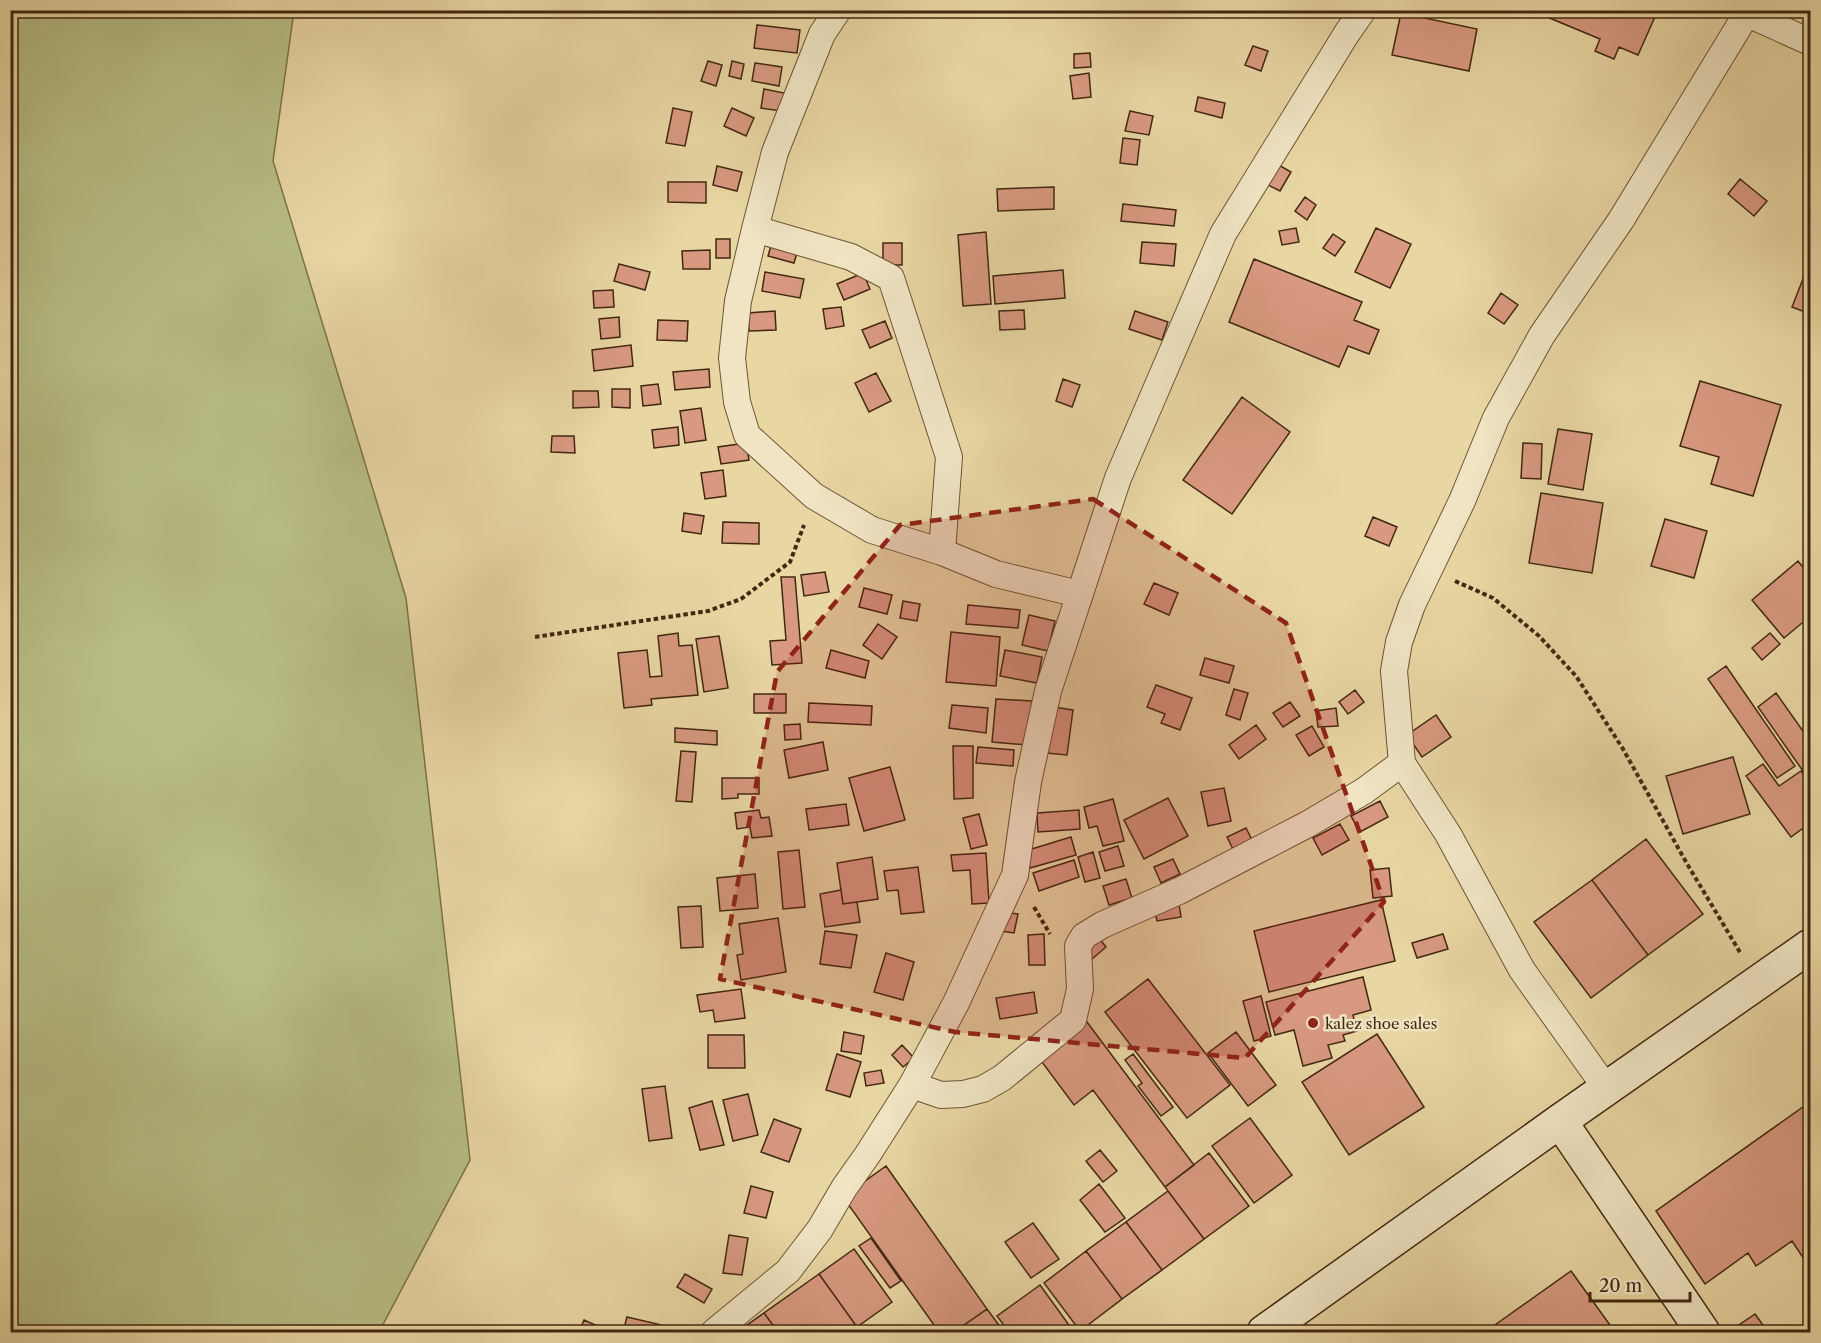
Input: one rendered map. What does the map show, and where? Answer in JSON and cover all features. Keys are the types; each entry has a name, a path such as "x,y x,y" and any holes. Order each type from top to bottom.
{"main road":[{"path":"1264,1332 1606,1088 1810,946"},
{"path":"1560,1121 1703,1332"}],"street":[{"path":"838,10 822,34 774,152 738,301 732,358 736,402 747,435 814,496 872,530 942,552 996,574 1079,594"},
{"path":"714,1332 788,1271 820,1229 844,1188 912,1085 956,1002 1015,875 1028,782 1048,691 1118,478 1223,234 1363,10"},
{"path":"1606,1088 1522,970 1448,834 1402,763 1394,671 1400,642 1412,605 1462,501 1496,418 1542,335 1627,210 1745,12 1810,42"},
{"path":"754,229 850,257 891,278 949,457 942,552"},
{"path":"912,1085 941,1095 963,1094 983,1089 1002,1078 1073,1020 1080,989 1078,946 1084,936 1102,925 1179,891 1308,824 1364,791 1402,763"}],"path":[{"path":"535,637 708,611 741,599 790,562 814,496"},
{"path":"1430,569 1493,598 1539,636 1576,676 1623,749 1686,862 1758,983"},
{"path":"1015,875 1053,939 1079,965"}],"highlighted area":[{"path":"1093,499 1286,623 1384,902 1245,1058 955,1032 720,979 777,672 900,525"}],"green space":[{"path":"10,11 294,11 273,161 406,598 470,1160 379,1332 11,1332"}],"building":[{"path":"1207,10 1231,10 1231,17 1207,16"},
{"path":"1542,10 1658,10 1638,55 1619,47 1614,59 1595,51 1600,39 1540,14"},
{"path":"1401,13 1477,29 1469,71 1392,55"},
{"path":"757,25 800,30 797,53 754,48"},
{"path":"1253,46 1268,51 1261,71 1245,65"},
{"path":"1090,53 1091,67 1074,68 1074,54"},
{"path":"708,61 722,65 716,86 701,81"},
{"path":"732,61 744,64 741,79 729,76"},
{"path":"755,63 782,67 779,86 752,81"},
{"path":"1089,73 1091,97 1073,99 1070,76"},
{"path":"764,89 784,93 781,111 761,108"},
{"path":"1198,97 1225,103 1222,118 1195,111"},
{"path":"673,108 692,112 685,146 666,143"},
{"path":"732,108 754,118 746,136 724,126"},
{"path":"1130,111 1153,116 1149,135 1125,131"},
{"path":"1123,138 1140,140 1137,165 1120,163"},
{"path":"1277,164 1291,172 1280,191 1266,184"},
{"path":"717,166 742,172 737,191 713,185"},
{"path":"1740,179 1767,201 1754,216 1728,194"},
{"path":"668,182 706,182 706,203 668,202"},
{"path":"1054,187 1054,209 998,211 997,189"},
{"path":"1305,197 1316,205 1307,220 1295,211"},
{"path":"1123,204 1176,210 1174,226 1121,221"},
{"path":"1296,228 1299,242 1282,245 1279,231"},
{"path":"1376,228 1411,244 1390,288 1355,272"},
{"path":"986,232 991,304 963,306 958,235"},
{"path":"1333,234 1345,242 1335,256 1323,248"},
{"path":"716,239 730,239 730,258 716,258"},
{"path":"773,239 799,246 794,263 768,256"},
{"path":"1142,242 1176,244 1174,266 1140,263"},
{"path":"883,243 902,243 902,265 883,265"},
{"path":"710,250 710,269 683,269 682,251"},
{"path":"1254,259 1362,302 1354,320 1379,330 1369,354 1348,346 1339,367 1229,322"},
{"path":"1810,261 1810,314 1792,307"},
{"path":"619,264 650,272 645,290 614,281"},
{"path":"1063,270 1065,298 995,304 993,276"},
{"path":"765,272 804,279 800,298 762,291"},
{"path":"863,273 870,289 844,300 837,284"},
{"path":"613,290 614,307 594,308 593,291"},
{"path":"1501,293 1518,305 1504,324 1488,313"},
{"path":"841,307 844,326 826,329 823,309"},
{"path":"1024,310 1025,329 1000,330 999,311"},
{"path":"775,311 776,330 749,331 748,313"},
{"path":"1135,311 1168,322 1162,340 1129,329"},
{"path":"619,317 620,337 601,339 599,319"},
{"path":"658,320 688,321 687,341 657,340"},
{"path":"885,321 892,338 870,348 862,330"},
{"path":"631,345 633,366 594,371 592,350"},
{"path":"709,369 710,387 675,390 673,372"},
{"path":"876,373 891,401 869,412 855,383"},
{"path":"1063,379 1080,385 1072,407 1056,401"},
{"path":"1700,381 1781,405 1753,496 1711,484 1719,457 1680,446"},
{"path":"658,384 661,404 643,406 641,386"},
{"path":"612,389 630,389 630,408 612,407"},
{"path":"573,391 598,391 599,407 573,408"},
{"path":"1242,397 1290,432 1232,514 1183,480"},
{"path":"701,408 706,440 685,443 680,411"},
{"path":"678,427 679,445 654,448 652,430"},
{"path":"1558,429 1592,434 1583,490 1548,484"},
{"path":"552,436 574,436 575,453 551,452"},
{"path":"746,443 749,460 721,464 718,447"},
{"path":"1523,443 1542,444 1541,479 1521,478"},
{"path":"723,470 726,496 705,499 701,473"},
{"path":"1541,493 1603,503 1592,573 1529,563"},
{"path":"684,513 704,516 701,534 682,531"},
{"path":"1373,517 1397,527 1389,546 1365,536"},
{"path":"1665,519 1707,531 1694,578 1651,566"},
{"path":"723,522 759,523 759,544 722,543"},
{"path":"1798,561 1810,576 1810,621 1808,618 1784,638 1752,600"},
{"path":"825,572 829,592 804,596 801,575"},
{"path":"781,577 795,577 802,663 772,665 770,641 786,640"},
{"path":"1154,583 1178,593 1169,615 1144,604"},
{"path":"864,588 892,595 887,614 859,607"},
{"path":"903,601 920,604 917,621 900,618"},
{"path":"968,605 1020,610 1018,628 966,624"},
{"path":"1029,615 1055,621 1048,651 1022,645"},
{"path":"878,624 897,637 882,659 863,645"},
{"path":"951,632 1000,637 996,686 946,682"},
{"path":"678,633 679,646 692,645 698,695 651,699 652,705 624,708 618,653 647,650 650,677 662,676 658,636"},
{"path":"1770,633 1780,644 1762,660 1752,648"},
{"path":"719,636 728,688 704,692 696,639"},
{"path":"831,650 869,661 865,678 826,668"},
{"path":"1005,650 1042,657 1037,683 1000,676"},
{"path":"1205,658 1234,666 1229,683 1200,675"},
{"path":"1726,666 1795,766 1777,778 1708,679"},
{"path":"1156,685 1192,698 1180,730 1161,723 1165,714 1147,707"},
{"path":"1234,689 1248,693 1240,720 1226,715"},
{"path":"1355,690 1364,702 1348,714 1339,702"},
{"path":"1776,693 1810,741 1810,781 1758,707"},
{"path":"754,694 786,694 786,713 754,713"},
{"path":"996,699 1032,701 1028,745 992,742"},
{"path":"1290,702 1300,716 1283,727 1273,713"},
{"path":"809,703 872,706 871,725 808,722"},
{"path":"952,705 988,708 986,733 949,728"},
{"path":"1053,707 1073,710 1067,755 1047,753"},
{"path":"1336,708 1338,726 1318,727 1316,711"},
{"path":"1436,715 1451,737 1422,757 1407,735"},
{"path":"800,724 801,739 785,740 784,725"},
{"path":"1256,725 1266,739 1239,759 1229,745"},
{"path":"1312,726 1324,747 1309,756 1296,735"},
{"path":"675,728 717,731 717,745 675,742"},
{"path":"823,742 828,770 789,778 784,750"},
{"path":"953,746 973,746 973,798 954,799"},
{"path":"978,747 1014,750 1013,766 976,763"},
{"path":"681,751 696,752 692,802 676,801"},
{"path":"1733,757 1750,814 1683,834 1666,776"},
{"path":"1763,764 1779,786 1801,771 1810,784 1810,823 1791,837 1746,776"},
{"path":"890,767 905,820 864,831 849,778"},
{"path":"722,778 759,778 759,794 738,794 738,798 722,799"},
{"path":"1224,788 1231,821 1208,826 1201,792"},
{"path":"1168,798 1188,836 1144,859 1124,820"},
{"path":"1113,799 1124,841 1103,846 1097,826 1089,828 1084,807"},
{"path":"1380,801 1388,817 1360,832 1351,816"},
{"path":"846,804 849,825 809,830 806,809"},
{"path":"759,810 761,818 769,817 772,836 752,838 750,827 737,829 735,813"},
{"path":"1079,810 1080,829 1038,832 1037,813"},
{"path":"979,814 987,845 971,849 963,818"},
{"path":"1340,824 1349,840 1322,855 1313,838"},
{"path":"1246,828 1256,848 1237,857 1227,837"},
{"path":"1071,837 1076,855 1030,868 1025,851"},
{"path":"1646,839 1703,914 1648,955 1592,880"},
{"path":"1118,846 1124,866 1105,871 1099,852"},
{"path":"799,850 805,907 783,909 778,852"},
{"path":"1093,852 1100,878 1085,882 1078,857"},
{"path":"986,853 989,903 972,904 970,870 953,871 951,855"},
{"path":"872,857 878,899 843,904 837,863"},
{"path":"1173,859 1180,874 1161,883 1154,867"},
{"path":"1074,860 1079,877 1039,891 1033,873"},
{"path":"918,867 924,912 901,914 898,890 887,891 884,871"},
{"path":"1389,868 1392,896 1373,898 1370,870"},
{"path":"755,874 758,908 720,911 717,878"},
{"path":"1126,879 1132,898 1109,905 1103,886"},
{"path":"1592,880 1648,955 1591,998 1534,922"},
{"path":"841,890 843,904 857,902 860,922 825,927 820,894"},
{"path":"1381,900 1395,961 1269,992 1254,931"},
{"path":"1179,904 1181,917 1157,921 1154,907"},
{"path":"701,906 703,947 681,948 678,907"},
{"path":"1004,912 1018,914 1014,933 1001,931"},
{"path":"778,918 786,972 741,980 737,955 743,954 739,924"},
{"path":"825,931 857,935 851,968 820,964"},
{"path":"1095,933 1106,947 1092,959 1081,944"},
{"path":"1044,934 1045,965 1029,965 1028,935"},
{"path":"1443,934 1448,949 1417,958 1412,943"},
{"path":"886,953 914,962 903,1000 874,992"},
{"name":"kalez shoe sales","path":"1363,977 1371,1010 1353,1015 1357,1031 1343,1035 1345,1041 1328,1045 1332,1058 1303,1066 1294,1030 1275,1035 1266,1002"},
{"path":"1148,979 1230,1085 1187,1118 1105,1012"},
{"path":"741,989 745,1018 715,1022 713,1010 700,1012 697,995"},
{"path":"1034,992 1037,1013 1000,1019 996,998"},
{"path":"1261,996 1271,1036 1254,1041 1243,1001"},
{"path":"1084,1018 1194,1165 1165,1187 1093,1090 1074,1105 1036,1054"},
{"path":"844,1032 864,1036 861,1054 841,1051"},
{"path":"1236,1032 1276,1085 1248,1106 1208,1053"},
{"path":"1377,1034 1424,1107 1349,1155 1302,1082"},
{"path":"708,1035 744,1035 745,1068 708,1068"},
{"path":"902,1045 914,1058 903,1067 892,1055"},
{"path":"837,1054 861,1062 850,1097 826,1090"},
{"path":"1133,1054 1173,1107 1161,1116 1138,1086 1142,1083 1125,1060"},
{"path":"881,1070 884,1083 866,1086 864,1073"},
{"path":"665,1086 672,1138 649,1141 642,1089"},
{"path":"748,1094 758,1135 733,1141 723,1100"},
{"path":"712,1101 724,1145 700,1150 689,1108"},
{"path":"1810,1102 1810,1268 1792,1241 1756,1266 1748,1253 1705,1284 1656,1211"},
{"path":"1250,1118 1292,1175 1254,1203 1212,1146"},
{"path":"774,1119 801,1129 789,1162 761,1152"},
{"path":"1100,1150 1117,1171 1103,1182 1086,1161"},
{"path":"1209,1153 1249,1206 1204,1239 1165,1187"},
{"path":"886,1166 987,1309 954,1332 939,1332 843,1197"},
{"path":"1099,1184 1125,1218 1105,1232 1080,1200"},
{"path":"751,1186 773,1192 766,1218 744,1213"},
{"path":"1168,1191 1204,1239 1162,1270 1126,1222"},
{"path":"1126,1222 1162,1270 1122,1299 1086,1251"},
{"path":"1033,1223 1059,1259 1031,1278 1005,1242"},
{"path":"729,1235 748,1238 742,1275 723,1273"},
{"path":"871,1238 901,1281 890,1288 859,1246"},
{"path":"854,1249 892,1302 857,1327 819,1274"},
{"path":"1086,1251 1122,1299 1080,1331 1044,1283"},
{"path":"1571,1271 1615,1332 1485,1332"},
{"path":"685,1274 712,1289 704,1303 677,1287"},
{"path":"819,1274 857,1327 849,1332 778,1332 764,1313"},
{"path":"1040,1285 1074,1332 1009,1332 997,1316"},
{"path":"987,1309 1004,1332 954,1332"},
{"path":"764,1313 778,1332 741,1332 740,1330"},
{"path":"1755,1314 1768,1332 1739,1332 1736,1327"},
{"path":"627,1317 666,1326 665,1332 623,1332"},
{"path":"584,1320 604,1329 603,1332 579,1332"}],"place":[{"name":"kalez shoe sales","path":"1313,1023"}]}
